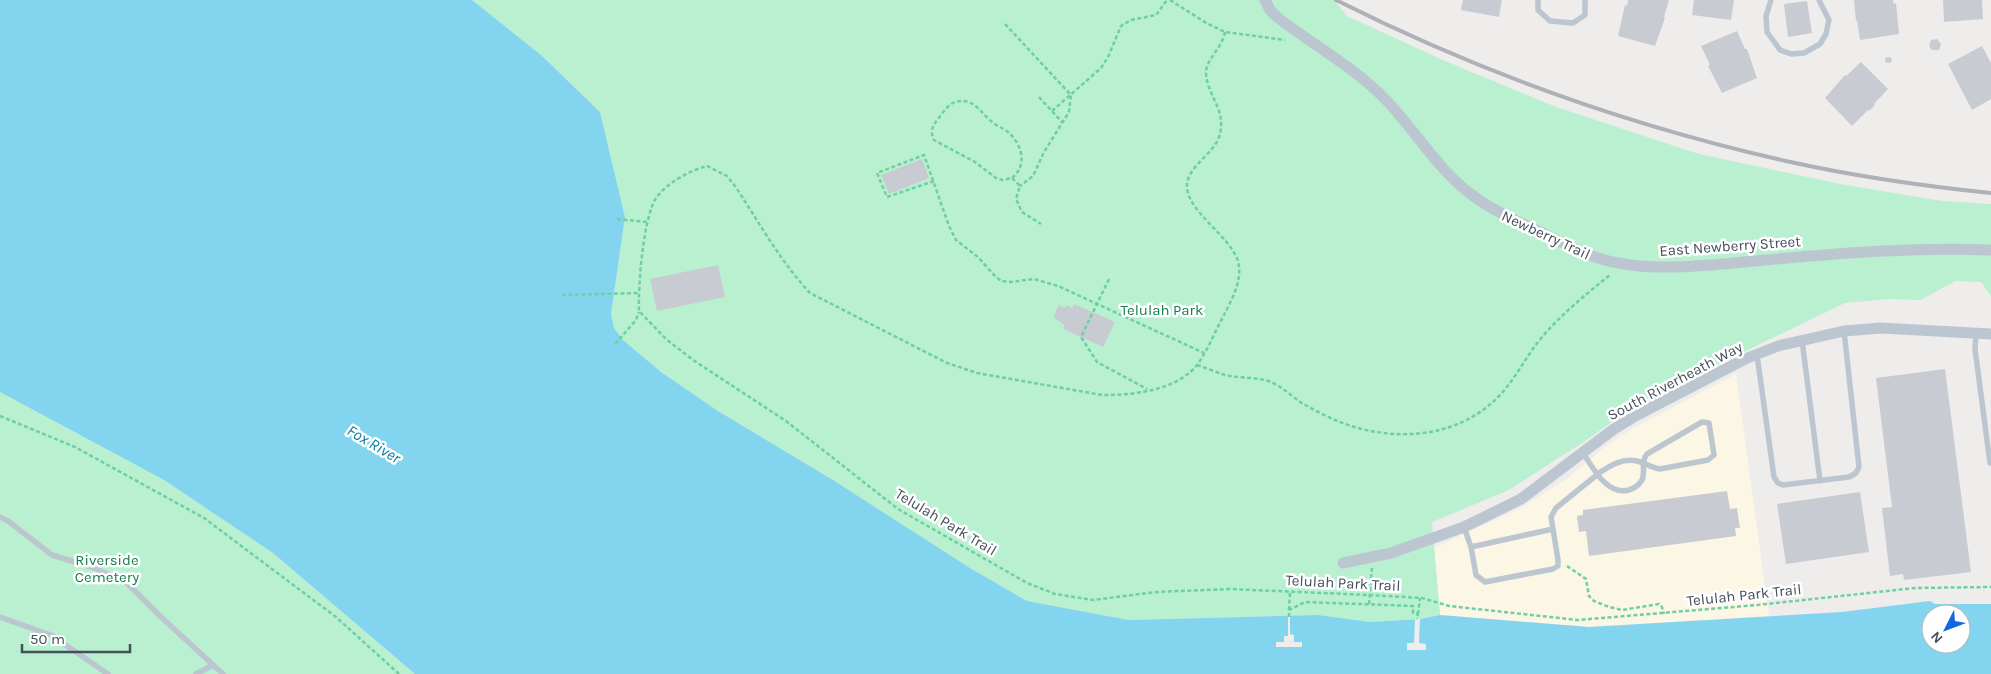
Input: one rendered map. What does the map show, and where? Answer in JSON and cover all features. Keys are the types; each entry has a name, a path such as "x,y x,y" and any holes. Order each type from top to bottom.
{"street":[{"name":"East Newberry Street","path":"1265,0 1270,10 1277,17 1357,74 1387,101 1445,169 1470,194 1498,212 1566,244 1599,257 1617,263 1684,267 1835,254 1946,248 1991,250"},
{"name":"South Riverheath Way","path":"1343,563 1391,553 1464,527 1521,499 1614,429 1757,355 1802,340 1844,331 1881,328 1991,334"}],"lane":[{"path":"1538,0 1538,10 1550,21 1573,23 1585,15 1585,0"},
{"path":"1771,0 1766,16 1767,32 1780,50 1791,54 1804,53 1820,44 1826,34 1829,20 1820,0"},
{"path":"1757,355 1774,477 1778,483 1783,485 1849,477 1856,473 1859,467 1844,331"},
{"path":"1976,333 1976,349 1990,463"},
{"path":"1802,340 1820,481"},
{"path":"1464,527 1471,546 1476,575 1486,582 1553,570 1558,566 1558,560 1552,513 1598,474 1617,462 1627,461 1643,464 1660,469 1712,458 1714,455 1709,423 1702,422 1647,454 1644,457 1643,464 1643,478 1640,483 1630,490 1618,490 1613,488 1598,474 1583,453"},
{"path":"0,517 52,555 94,568 126,582 223,674"},
{"path":"1471,546 1553,529"},
{"path":"0,617 51,635 108,674"},
{"path":"196,674 213,665"}],"path":[{"path":"1052,111 1101,68 1108,57 1121,26 1131,20 1156,15 1168,0 1225,32 1284,40 1291,44"},
{"path":"1005,24 1071,95 1069,112 1044,152 1033,176 1020,186 1016,199 1017,205 1024,214 1041,224"},
{"path":"615,344 636,320 639,311 638,293 648,222 655,200 662,192 693,170 707,166 727,176 778,252 810,293 947,363 977,373 1102,395 1120,395 1148,390 1180,379 1196,365 1204,353 1237,288 1239,273 1238,261 1232,250 1190,198 1187,187 1189,176 1214,149 1220,132 1220,112 1206,75 1206,68 1223,42 1225,32"},
{"path":"1039,97 1062,122"},
{"path":"958,101 970,102 990,121 1006,130 1014,138 1020,148 1023,162 1019,171 1012,178 1002,180 996,178 975,162 934,140 932,128 947,107 958,101"},
{"path":"934,181 887,197 877,173 924,155 934,181 952,235 978,257 1001,281 1011,282 1034,279 1045,282 1098,304 1204,353"},
{"path":"1012,178 1020,186"},
{"path":"617,219 648,222"},
{"name":"Newberry Trail","path":"1604,272 1617,275"},
{"path":"1196,365 1226,375 1262,379 1275,384 1302,403 1336,420 1360,429 1410,436 1424,434 1457,424 1487,408 1508,386 1538,342 1581,297 1612,274"},
{"path":"1109,279 1081,337 1097,362 1148,390"},
{"path":"562,295 638,293"},
{"name":"Telulah Park Trail","path":"639,311 666,339 693,360 786,421 898,509 1027,583 1055,594 1093,600 1156,592 1230,589 1290,591 1420,598 1449,606 1578,620 1664,614 1915,588 1991,587"},
{"path":"0,416 75,447 204,518 336,617 399,674"},
{"path":"1558,560 1586,579 1589,596 1594,602 1622,610 1659,604 1664,614"},
{"path":"1369,604 1371,579"},
{"path":"1289,617 1290,591"},
{"path":"1417,619 1420,598"},
{"path":"1289,610 1305,602 1413,606 1413,613 1418,614"}],"shaded area":[{"path":"1736,374 1769,616 1589,627 1440,615 1434,548 1521,508 1568,478 1606,446 1635,427"}],"green space":[{"name":"Telulah Park","path":"472,0 1334,0 1347,16 1445,61 1556,107 1699,154 1840,184 1942,201 1991,204 1991,296 1981,282 1955,281 1921,300 1888,299 1845,303 1656,394 1509,490 1432,522 1440,615 1420,619 1370,622 1318,615 1129,620 1027,601 970,568 833,480 718,411 661,372 623,340 614,328 611,314 625,217 600,112 541,55"},
{"name":"Riverside Cemetery","path":"0,392 164,480 273,553 415,674 0,674"}],"water":[{"name":"Fox River","path":"0,0 472,0 541,55 600,112 625,217 611,314 614,328 623,340 661,372 718,411 833,480 970,568 1027,601 1129,620 1318,615 1370,622 1420,619 1440,615 1589,627 1842,612 1930,601 1935,604 1921,604 1921,654 1971,654 1971,604 1991,604 1991,674 415,674 273,553 164,480 0,392"}],"pier":[{"path":"1288,617 1290,617 1290,634 1294,635 1294,642 1302,642 1302,647 1276,647 1276,642 1284,642 1284,636 1288,636"},
{"path":"1415,619 1420,619 1419,643 1426,644 1426,650 1407,650 1407,643 1414,643"}],"building":[{"path":"1463,0 1502,0 1499,17 1461,10"},
{"path":"1628,0 1669,0 1655,46 1618,36 1625,5 1627,6"},
{"path":"1694,0 1734,0 1731,20 1692,15"},
{"path":"1854,0 1893,0 1894,4 1896,3 1899,34 1860,40"},
{"path":"1943,0 1982,0 1983,19 1944,22"},
{"path":"1807,1 1812,33 1788,37 1784,4"},
{"path":"1737,31 1745,49 1747,49 1757,78 1722,93 1708,66 1710,65 1701,46"},
{"path":"1937,39 1941,44 1939,50 1932,50 1929,46 1931,40"},
{"path":"1982,46 1991,63 1991,99 1972,110 1948,64"},
{"path":"1891,57 1892,62 1886,63 1885,58"},
{"path":"1861,62 1888,89 1875,105 1852,126 1825,98 1845,75"},
{"path":"922,159 929,178 889,194 881,175"},
{"path":"718,265 725,297 657,311 650,279"},
{"path":"1074,304 1115,322 1103,347 1063,329 1065,325 1053,317 1059,305 1065,308 1066,305 1072,308"},
{"path":"1945,369 1971,572 1904,580 1903,574 1890,576 1882,508 1892,507 1876,378"},
{"path":"1727,491 1730,509 1737,508 1740,528 1735,528 1736,536 1589,556 1586,531 1579,532 1577,516 1583,515 1583,510"},
{"path":"1860,492 1869,552 1786,564 1777,504"}],"railway":[{"path":"1336,0 1445,51 1500,73 1613,114 1670,131 1786,161 1862,176 1991,193"}]}
